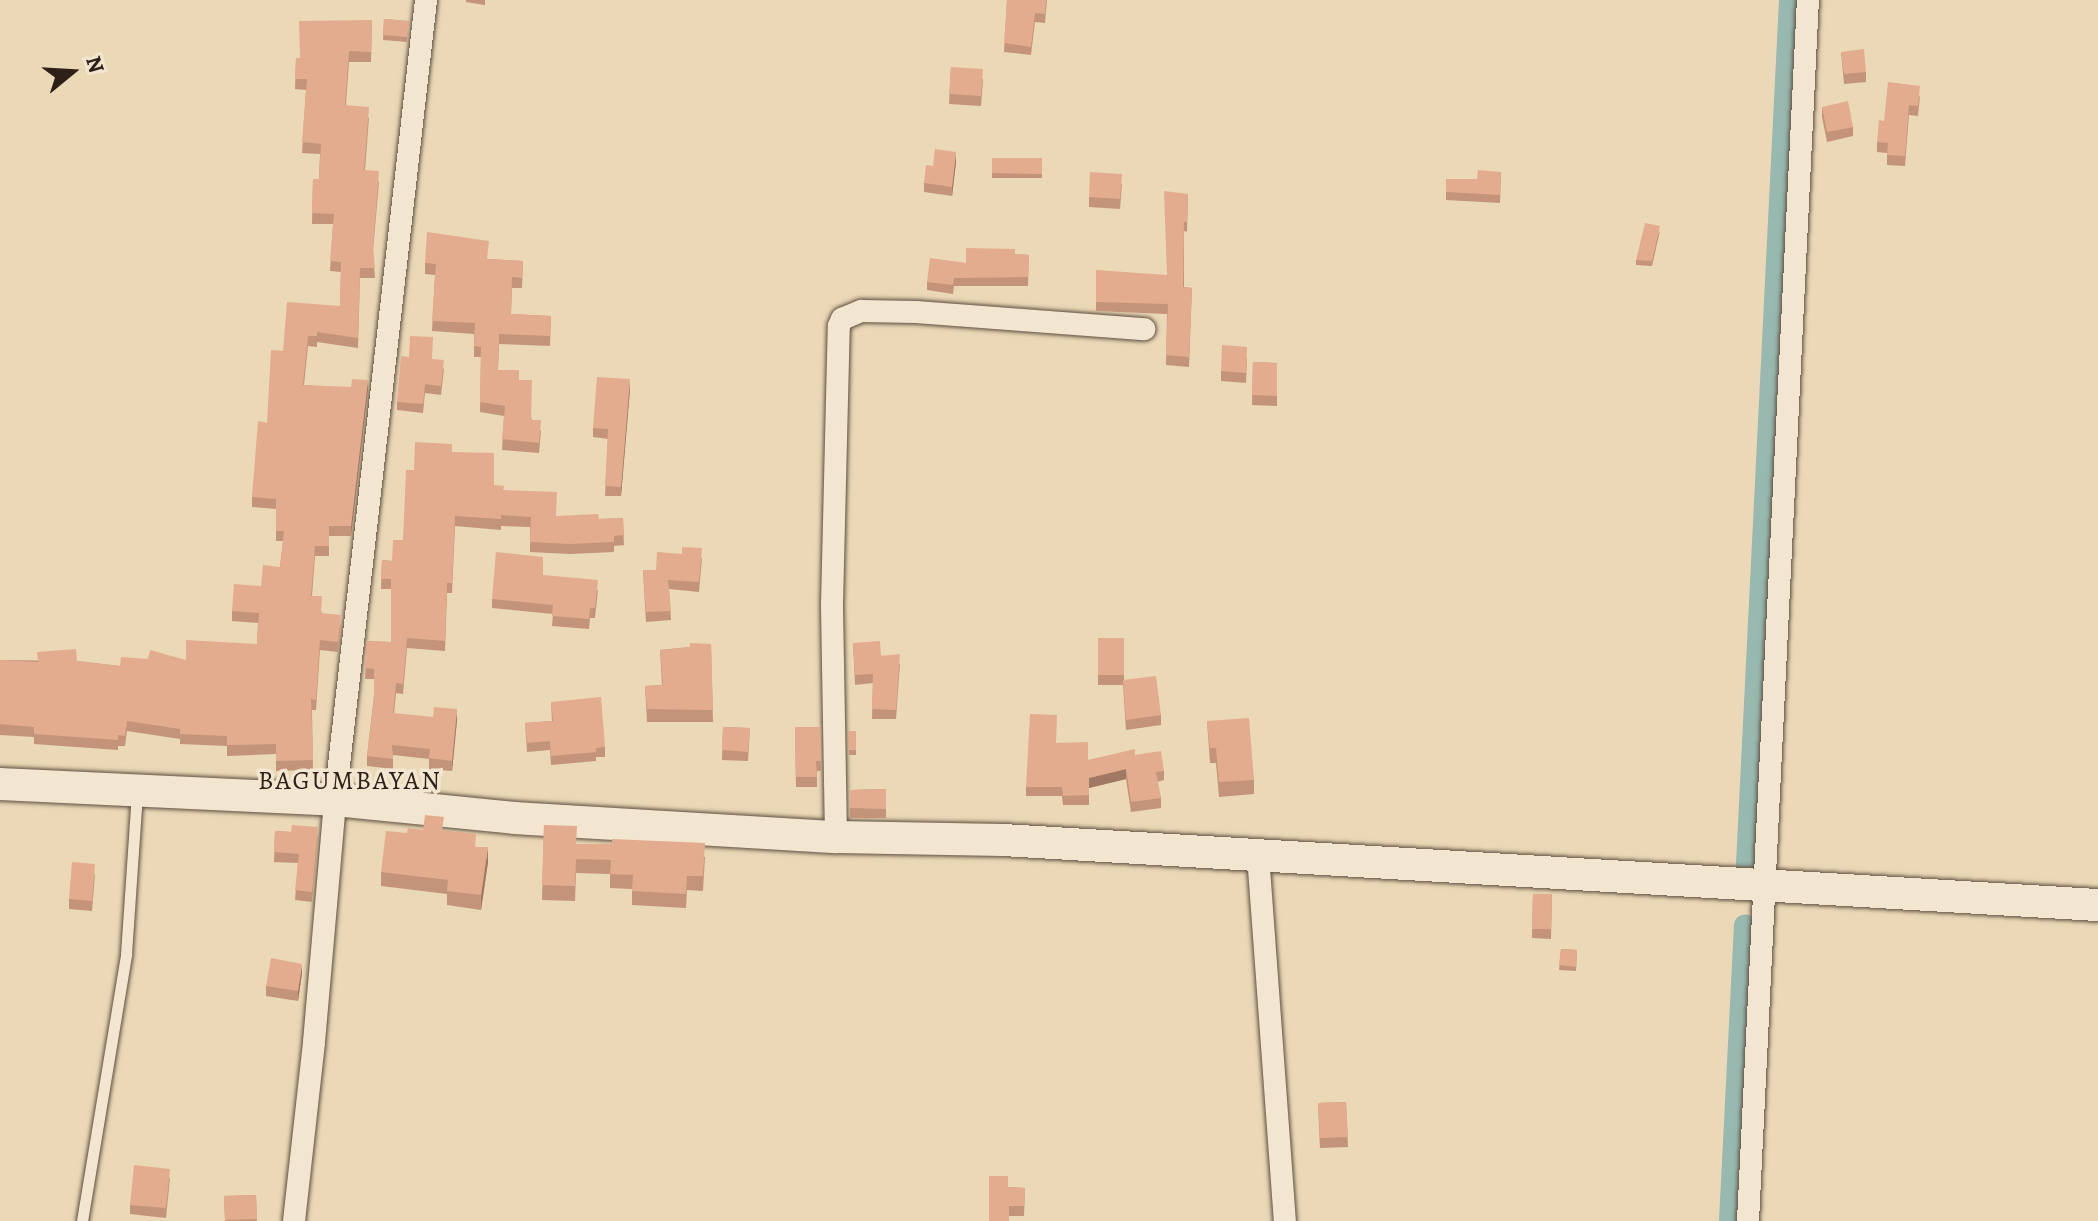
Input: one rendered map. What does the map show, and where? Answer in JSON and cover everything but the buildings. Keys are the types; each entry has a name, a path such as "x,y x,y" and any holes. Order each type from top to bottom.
{"main road":[{"path":"0,784 137,793 335,800 514,818 836,837 1003,840 2098,905"}],"street":[{"path":"294,1221 335,800 426,0"},
{"path":"1748,1221 1808,0"},
{"path":"836,837 832,604 839,326 842,319 861,311 916,312 1144,329"},
{"path":"1258,855 1285,1221"}],"lane":[{"path":"82,1221 126,954 137,793"}],"waterway":[{"path":"1747,864 1790,0"},
{"path":"1730,1221 1745,925"}],"district":[{"name":"BAGUMBAYAN","path":"350,781"}]}
